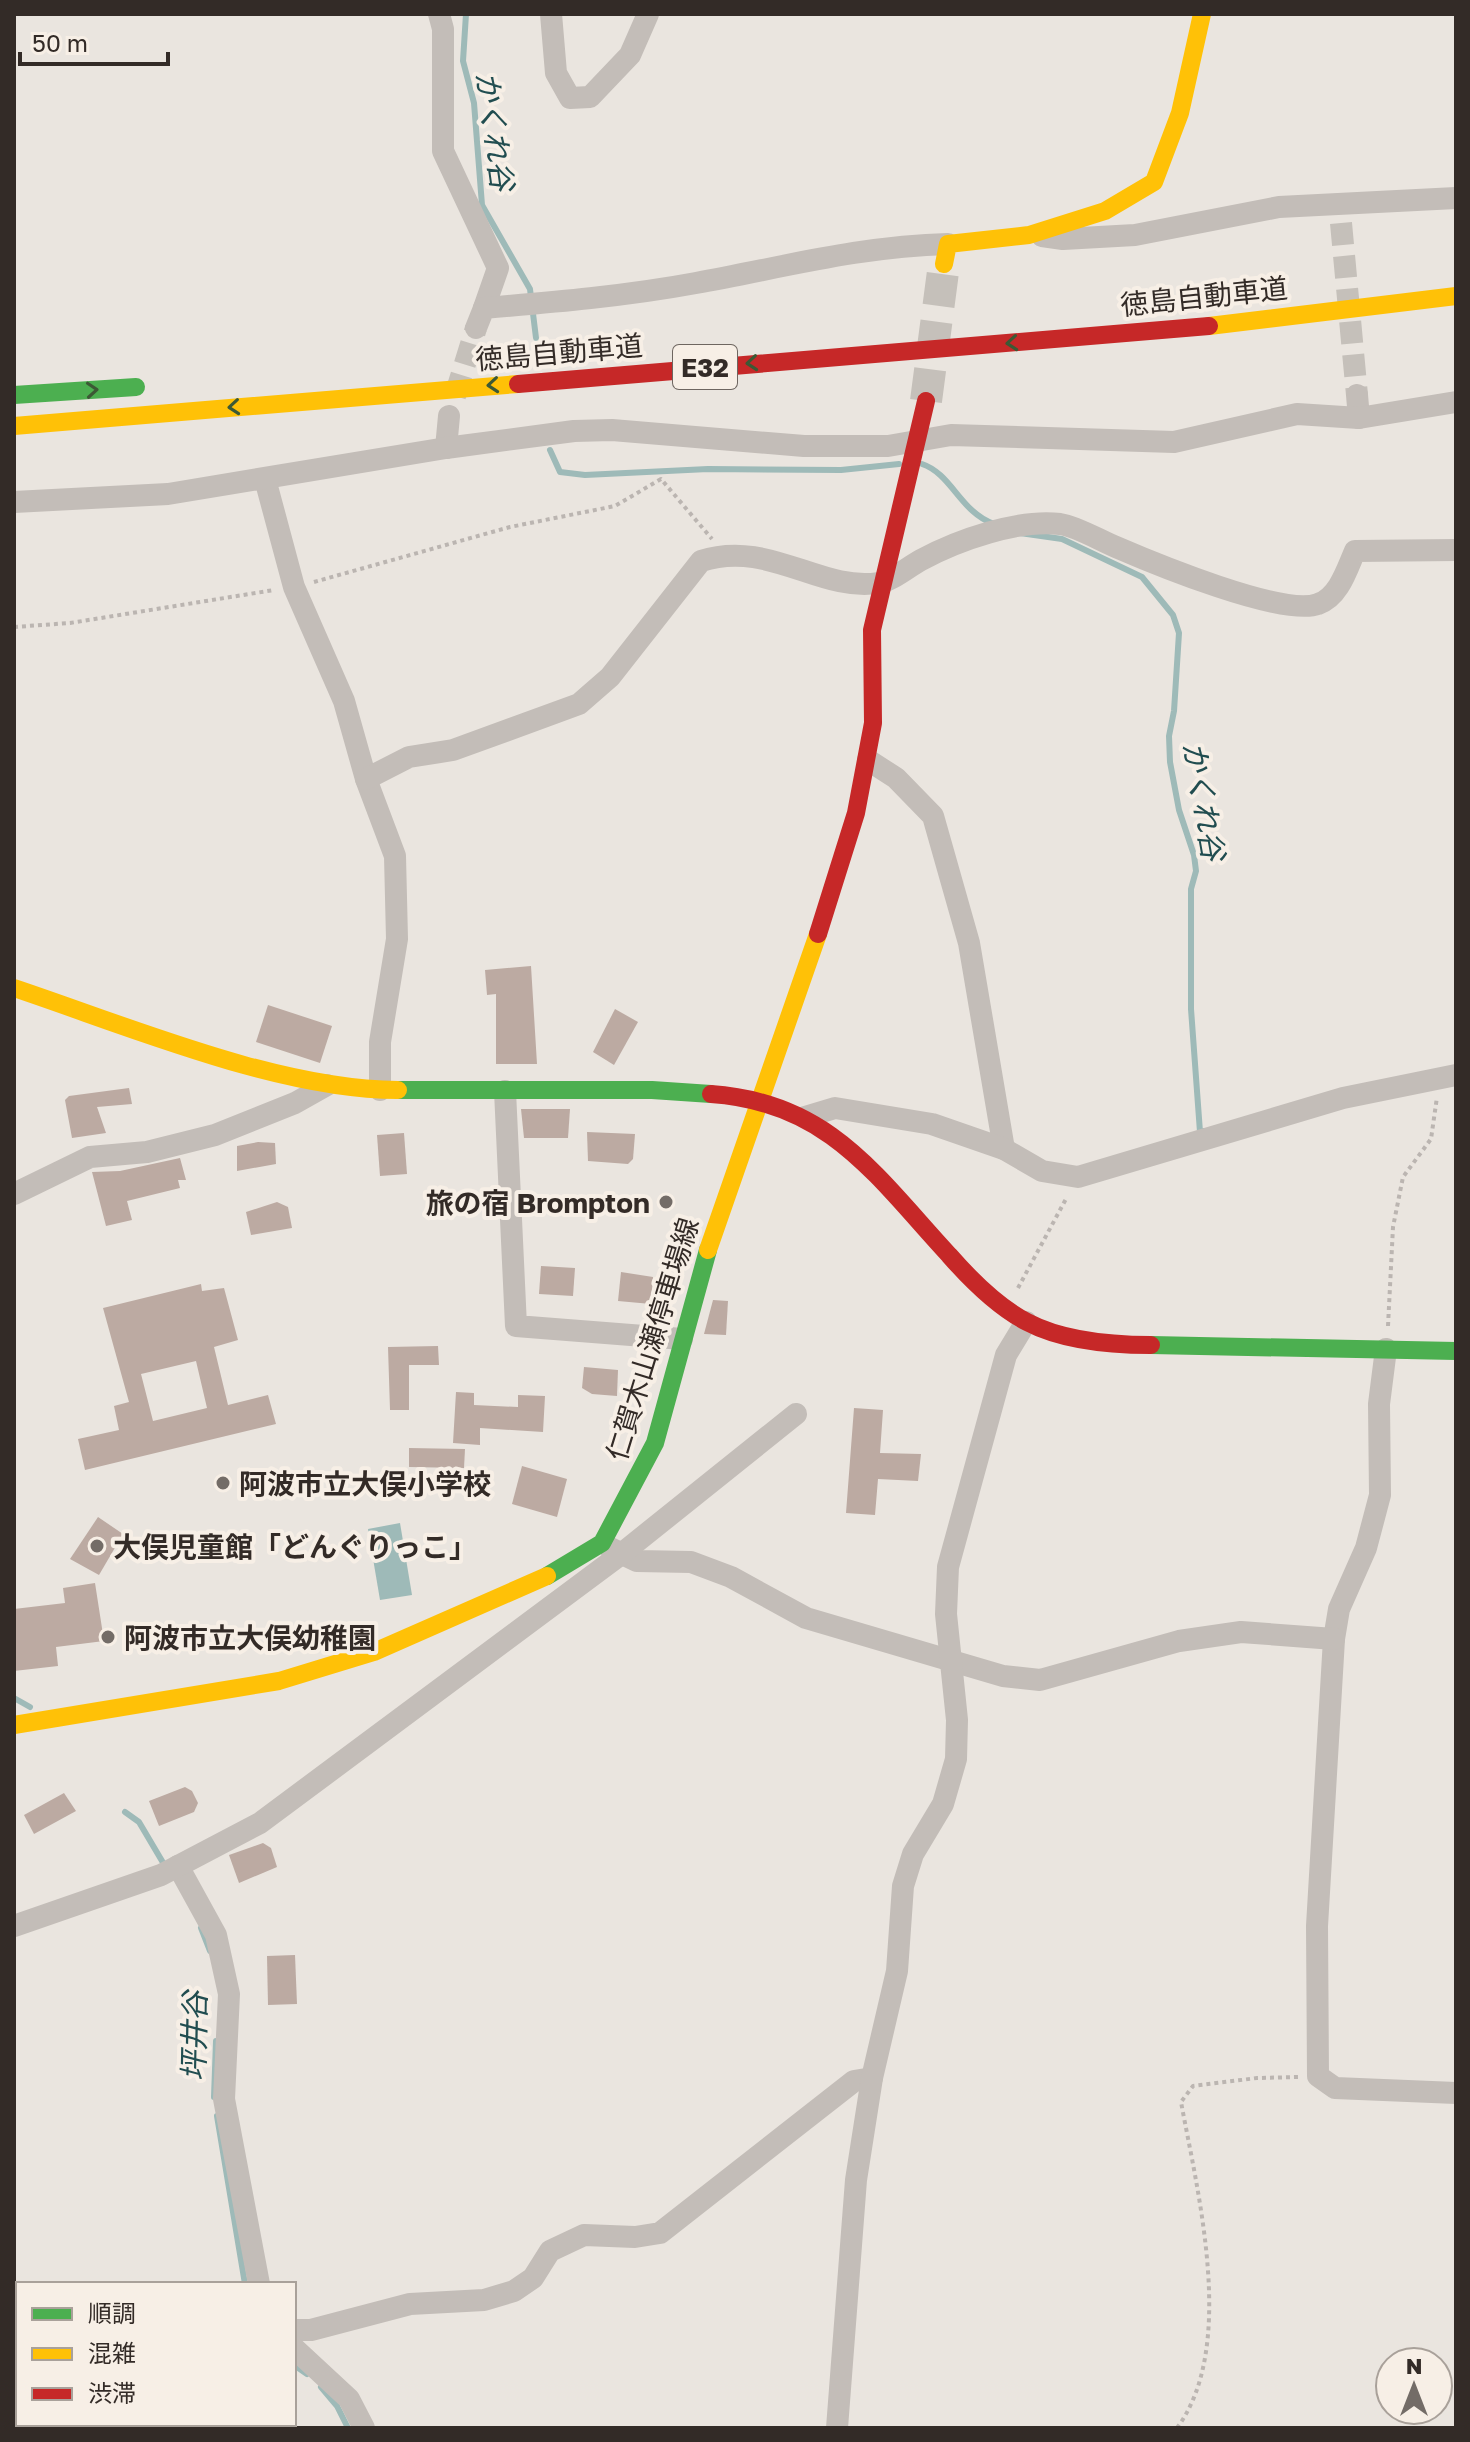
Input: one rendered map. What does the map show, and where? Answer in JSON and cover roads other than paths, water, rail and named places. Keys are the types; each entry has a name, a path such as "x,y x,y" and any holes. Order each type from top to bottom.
{"main road":[{"path":"946,254 1029,235 1105,211 1154,182 1180,113 1202,14"},
{"name":"徳島自動車道","path":"14,426 1174,330 1456,296"},
{"name":"徳島自動車道","path":"806,340 1395,303"},
{"path":"14,395 156,385"},
{"name":"仁賀木山瀬停車場線","path":"14,1725 279,1681 374,1652 611,1549 655,1443 701,1270 815,944 856,813 873,723 872,630 881,583 916,456 926,401"},
{"path":"14,988 206,1052 327,1085 380,1090 652,1090 724,1095 805,1117 850,1147 971,1280 1026,1322 1067,1336 1128,1345 1456,1351"}],"street":[{"path":"439,14 443,29 443,151 498,268 480,318 531,304 694,284 896,245 946,254"},
{"path":"551,14 556,73 570,98 590,97 630,55 648,14"},
{"path":"1029,235 1063,239 1135,235 1279,207 1341,215 1456,198"},
{"path":"1357,395 1359,418"},
{"path":"14,502 168,494 446,448 574,431 612,430 804,446 888,446 916,456 951,435 1174,442 1297,414 1359,418 1456,402"},
{"path":"446,448 449,416"},
{"path":"265,479 294,587 344,701 366,779 395,856 397,939 380,1042 380,1090"},
{"path":"366,779 409,757 453,750 579,704 610,677 633,643 701,561 724,554 744,554 857,583 881,583 925,558 1020,523 1063,524 1174,572 1286,605 1318,605 1336,591 1355,551 1456,550"},
{"path":"868,760 896,778 933,816 969,943 1004,1149"},
{"path":"805,1117 835,1108 932,1124 1004,1149 1042,1171 1078,1177 1343,1098 1448,1077"},
{"path":"14,1194 90,1157 147,1152 215,1135 295,1103 327,1085"},
{"path":"505,1091 516,1326 682,1339"},
{"path":"837,2428 856,2180 872,2078 897,1971 903,1886 913,1854 943,1804 956,1759 957,1720 948,1661 948,1567 1006,1355 1026,1322"},
{"path":"1386,1349 1379,1404 1380,1495 1366,1548 1339,1609 1334,1639 1317,1926 1318,2076 1335,2088 1456,2093"},
{"path":"14,1926 169,1871 260,1823 611,1549 796,1414"},
{"path":"611,1549 637,1561 691,1562 731,1577 806,1618 1003,1676 1040,1680 1179,1641 1241,1632 1334,1639"},
{"path":"169,1871 216,1935 229,1994 224,2099 259,2282"},
{"path":"296,2330 311,2330 410,2304 484,2300 514,2291 533,2278 550,2251 584,2235 635,2237 660,2233 854,2081 872,2078"},
{"path":"296,2350 349,2399 365,2428"}],"water":[{"path":"400,1523 412,1595 380,1600 368,1529"}],"waterway":[{"name":"かくれ谷","path":"466,14 463,61 474,103 482,205 530,289 536,338"},
{"name":"かくれ谷","path":"550,450 560,472 585,475 708,469 841,470 899,464"},
{"name":"かくれ谷","path":"922,464 941,476 973,511 994,524"},
{"name":"かくれ谷","path":"1020,533 1062,539 1142,577 1173,615 1179,633 1174,711 1169,736 1170,762 1196,871 1191,889 1191,1009 1200,1132 1204,1131"},
{"name":"坪井谷","path":"14,1698 30,1707"},
{"name":"坪井谷","path":"125,1812 139,1822 165,1866"},
{"name":"坪井谷","path":"201,1928 210,1951"},
{"name":"坪井谷","path":"214,2097 216,2041"},
{"name":"坪井谷","path":"217,2116 245,2282"},
{"name":"坪井谷","path":"296,2366 307,2374"},
{"name":"坪井谷","path":"321,2387 337,2406 348,2428"}],"tunnel":[{"path":"1341,223 1357,395"},
{"path":"926,401 944,264"},
{"path":"455,396 476,328"}],"place":[{"name":"旅の宿 Brompton","path":"666,1202"},
{"name":"阿波市立大俣小学校","path":"223,1483"},
{"name":"大俣児童館「どんぐりっこ」","path":"97,1546"},
{"name":"阿波市立大俣幼稚園","path":"108,1637"}]}
